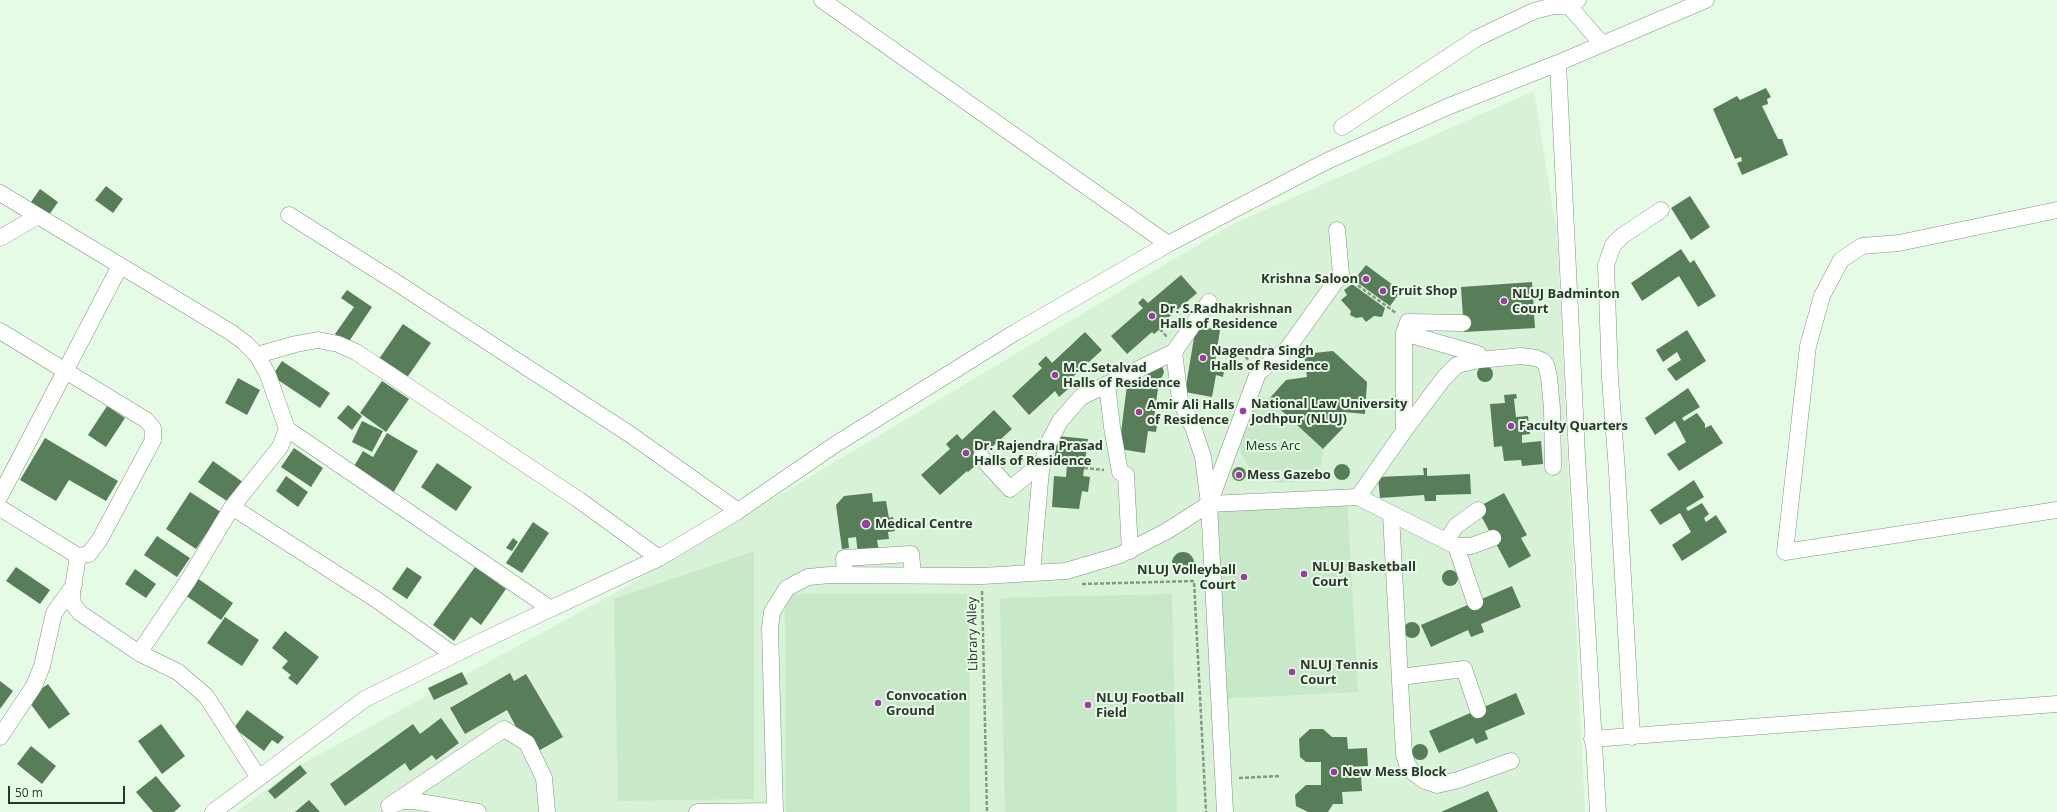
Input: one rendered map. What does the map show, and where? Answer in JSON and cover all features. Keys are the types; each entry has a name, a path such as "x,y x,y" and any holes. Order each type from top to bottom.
{"street":[{"path":"822,0 1168,244"},
{"path":"213,812 365,699 659,558 738,510 836,444 1016,332 1168,244 1325,162 1447,107 1558,63 1706,0"},
{"path":"1342,127 1477,38 1534,11 1574,3 1602,44"},
{"path":"1558,63 1592,739 1598,812"},
{"path":"0,193 232,333 257,355 268,375 287,429 551,609"},
{"path":"1632,737 1617,471 1610,378 1606,265 1613,246 1622,236 1661,210"},
{"path":"2057,210 1899,243 1862,246 1841,260 1822,296 1808,346 1785,552 2057,510"},
{"path":"289,215 404,287 618,426 738,510"},
{"path":"0,238 38,216"},
{"path":"1209,504 1259,372 1288,348 1342,274 1337,230"},
{"path":"0,496 120,266"},
{"path":"1032,572 1043,462 1047,446 1060,421 1081,397 1174,352 1209,302"},
{"path":"1406,328 1463,323"},
{"path":"1406,328 1478,354 1479,360"},
{"path":"1404,431 1406,328"},
{"path":"0,331 146,420 153,428 153,440 100,539 89,554 78,556 0,508"},
{"path":"257,355 296,344 318,340 338,344 356,352 579,500 659,558"},
{"path":"1174,352 1180,400 1193,427 1202,457 1209,504 1226,812"},
{"path":"1358,497 1404,431 1444,378 1457,365 1479,360 1521,356 1536,358 1543,361 1546,365 1549,377 1552,408 1553,467"},
{"path":"1107,384 1112,427 1120,472 1126,475 1130,551"},
{"path":"139,653 189,579 232,507 280,447 287,429"},
{"path":"981,457 1010,489 1043,462"},
{"path":"697,812 775,811 770,628 772,612 787,588 808,577 845,575 982,576 1066,571 1120,556 1167,531 1209,504 1358,497 1391,515 1452,543 1471,546 1493,538"},
{"path":"232,507 377,600 454,655"},
{"path":"1475,602 1452,543 1456,526 1478,510"},
{"path":"1391,515 1404,754 1413,772 1425,781 1437,785 1446,784 1511,761"},
{"path":"78,556 73,604 80,614 139,653 178,672 206,696 259,778"},
{"path":"0,737 34,686 42,666 54,613 74,585"},
{"path":"1400,677 1464,669 1478,710"},
{"path":"1592,739 2057,704"},
{"path":"385,809 504,729 527,743 544,778 547,812"},
{"path":"385,809 402,801 414,801 478,812"}],"path":[{"path":"1342,274 1406,328"},
{"path":"1216,353 1245,356 1259,372"},
{"name":"Library Alley","path":"982,576 987,812"},
{"path":"1076,584 1194,581 1206,812"},
{"path":"1224,778 1280,776"}],"shaded area":[{"name":"National Law University Jodhpur (NLUJ)","path":"1534,91 1557,233 1585,812 236,812 300,765 622,589 1233,224"}],"green space":[{"name":"Mess Arc","path":"1259,397 1269,399 1323,449 1321,466 1309,477 1294,482 1277,483 1262,477 1249,467 1241,453 1238,437 1248,408"},
{"path":"1347,497 1358,692 1219,699 1209,504"},
{"path":"754,551 754,799 618,801 614,599"},
{"name":"Convocation Ground","path":"785,594 969,594 970,812 786,812"},
{"name":"NLUJ Football Field","path":"1172,594 1177,812 1005,812 1000,598"}],"building":[{"path":"1766,88 1771,97 1767,99 1768,104 1762,106 1778,139 1782,139 1788,155 1742,175 1737,163 1742,161 1741,157 1735,159 1713,109 1737,96 1740,100"},
{"path":"106,186 123,199 113,213 95,200"},
{"path":"40,189 58,202 49,215 31,202"},
{"path":"1690,196 1710,227 1691,240 1671,208"},
{"path":"1681,249 1690,263 1694,260 1716,296 1698,307 1679,276 1642,301 1631,283"},
{"path":"1366,265 1401,291 1390,306 1354,280"},
{"name":"Dr. S.Radhakrishnan Halls of Residence","path":"1181,275 1197,293 1161,324 1163,326 1160,329 1154,334 1152,332 1127,354 1111,336 1143,308 1138,303 1143,298 1148,303"},
{"path":"1532,282 1535,328 1464,332 1461,287"},
{"path":"1352,284 1385,308 1382,317 1374,316 1366,322 1362,317 1356,318 1350,315 1351,311 1341,300 1347,295 1344,290"},
{"path":"347,290 372,307 348,343 335,334 354,307 341,298"},
{"path":"403,324 431,343 406,379 379,359"},
{"name":"Nagendra Singh Halls of Residence","path":"1196,326 1220,330 1215,362 1225,364 1223,377 1216,375 1212,397 1185,392"},
{"path":"1687,330 1706,361 1676,381 1667,369 1681,360 1677,352 1663,362 1656,350"},
{"name":"M.C.Setalvad Halls of Residence","path":"1085,332 1102,350 1064,385 1068,389 1059,397 1055,391 1029,415 1012,396 1042,368 1038,364 1046,356 1052,363"},
{"path":"1333,351 1367,382 1365,414 1343,412 1343,428 1323,449 1269,399 1286,380 1307,377 1304,354"},
{"path":"282,361 330,393 320,408 272,376"},
{"path":"1162,366 1164,372 1162,377 1157,380 1150,378 1147,373"},
{"path":"1482,366 1488,366 1493,371 1491,380 1488,382 1482,382 1477,377 1477,371"},
{"name":"Amir Ali Halls of Residence","path":"1128,377 1159,381 1154,418 1158,419 1156,432 1148,431 1145,453 1119,449"},
{"path":"238,378 260,390 247,415 225,403"},
{"path":"382,381 409,399 386,432 360,413"},
{"path":"1688,388 1700,407 1682,418 1684,421 1697,413 1705,424 1705,428 1711,425 1723,443 1679,471 1667,454 1686,442 1675,421 1655,435 1645,418"},
{"name":"Faculty Quarters","path":"1516,394 1517,398 1514,399 1516,417 1528,416 1530,434 1522,435 1522,443 1541,441 1543,464 1522,466 1521,460 1504,461 1502,446 1494,447 1490,404 1505,403 1504,395"},
{"path":"348,405 362,416 352,430 337,418"},
{"path":"107,406 125,418 106,447 88,435"},
{"name":"Dr. Rajendra Prasad Halls of Residence","path":"994,410 1012,429 973,464 975,466 968,472 967,471 940,495 921,475 950,449 946,444 957,434 962,440"},
{"path":"362,421 383,431 372,452 352,442"},
{"path":"387,433 418,451 393,493 353,468 363,451 373,457"},
{"path":"1057,436 1088,439 1083,476 1090,477 1088,492 1082,491 1079,509 1052,507 1054,476 1066,477 1067,465 1054,464"},
{"path":"45,438 118,481 106,501 69,480 56,501 20,480"},
{"path":"294,448 323,468 311,487 281,467"},
{"path":"213,461 247,485 233,505 198,482"},
{"path":"437,463 472,487 456,511 421,487"},
{"path":"1339,464 1345,464 1350,469 1348,478 1345,480 1339,480 1334,475 1334,469"},
{"name":"Mess Gazebo","path":"1239,467 1244,469 1246,474 1244,479 1239,481 1234,479 1232,474 1234,469"},
{"path":"1423,468 1427,468 1427,476 1470,474 1471,494 1436,495 1436,501 1425,501 1424,495 1380,498 1378,477 1424,475"},
{"path":"286,476 308,492 298,507 276,491"},
{"path":"1694,480 1704,497 1686,508 1688,511 1702,503 1709,514 1704,518 1706,522 1716,515 1727,532 1682,561 1672,545 1691,532 1680,513 1660,525 1650,510"},
{"path":"190,492 221,512 196,549 166,529"},
{"name":"Medical Centre","path":"872,493 873,502 886,501 889,518 893,517 895,531 888,532 889,539 877,540 879,552 858,554 856,537 848,538 849,548 842,549 836,505 844,496"},
{"path":"1504,493 1527,535 1521,538 1531,556 1509,568 1478,510 1480,506"},
{"path":"533,522 549,533 522,573 506,563"},
{"path":"157,536 190,558 177,577 144,555"},
{"path":"513,538 518,542 512,551 506,548"},
{"path":"1183,552 1191,555 1194,563 1191,571 1183,574 1175,571 1172,563 1175,555"},
{"path":"16,567 50,590 40,604 6,581"},
{"path":"407,567 422,577 407,599 392,589"},
{"path":"475,567 506,589 481,625 471,617 454,641 433,625"},
{"path":"135,569 156,584 146,598 125,584"},
{"path":"1447,570 1453,570 1458,575 1456,584 1453,586 1447,586 1442,581 1442,575"},
{"path":"197,578 233,603 221,620 185,595"},
{"path":"1512,586 1521,607 1481,624 1484,632 1471,637 1468,630 1431,647 1421,625"},
{"path":"225,617 259,640 242,666 207,643"},
{"path":"1412,622 1418,624 1420,630 1418,636 1412,638 1406,636 1404,630 1406,624"},
{"path":"285,631 319,657 297,685 288,678 291,675 282,668 288,661 272,648"},
{"path":"462,672 468,684 434,700 428,688"},
{"path":"510,673 514,681 526,674 563,737 531,755 507,710 465,734 450,708"},
{"path":"0,681 13,691 0,709"},
{"path":"48,684 70,714 49,729 27,699"},
{"path":"1516,693 1525,714 1485,731 1488,739 1476,744 1473,738 1439,753 1429,731"},
{"path":"247,710 284,737 278,744 272,740 264,751 234,728"},
{"path":"441,718 459,743 436,760 432,755 410,771 405,763 345,806 330,784 413,724 420,734"},
{"path":"161,724 185,756 162,774 138,741"},
{"name":"New Mess Block","path":"1310,729 1323,729 1332,737 1347,737 1348,749 1367,748 1368,766 1346,767 1347,777 1361,776 1362,791 1342,792 1343,804 1333,804 1328,812 1308,812 1296,806 1295,795 1306,785 1321,785 1321,762 1306,762 1300,757 1299,739"},
{"path":"1417,744 1423,744 1428,749 1426,758 1423,760 1417,760 1412,755 1412,749"},
{"path":"31,746 56,766 42,784 17,764"},
{"path":"300,765 307,773 275,799 268,791"},
{"path":"156,776 181,806 174,812 153,812 136,792"},
{"path":"1488,791 1498,812 1441,812"},
{"path":"309,800 320,812 295,812"}],"place":[{"name":"Krishna Saloon","path":"1366,279"},
{"name":"Fruit Shop","path":"1383,291"},
{"name":"NLUJ Badminton Court","path":"1504,301"},
{"name":"Dr. S.Radhakrishnan Halls of Residence","path":"1152,316"},
{"name":"Nagendra Singh Halls of Residence","path":"1203,358"},
{"name":"M.C.Setalvad Halls of Residence","path":"1055,375"},
{"name":"National Law University Jodhpur (NLUJ)","path":"1243,411"},
{"name":"Amir Ali Halls of Residence","path":"1139,412"},
{"name":"Faculty Quarters","path":"1511,426"},
{"name":"Dr. Rajendra Prasad Halls of Residence","path":"966,453"},
{"name":"Mess Gazebo","path":"1239,475"},
{"name":"Medical Centre","path":"866,524"},
{"name":"NLUJ Basketball Court","path":"1304,574"},
{"name":"NLUJ Volleyball Court","path":"1244,577"},
{"name":"NLUJ Tennis Court","path":"1292,672"},
{"name":"Convocation Ground","path":"878,703"},
{"name":"NLUJ Football Field","path":"1088,705"},
{"name":"New Mess Block","path":"1334,772"}]}
